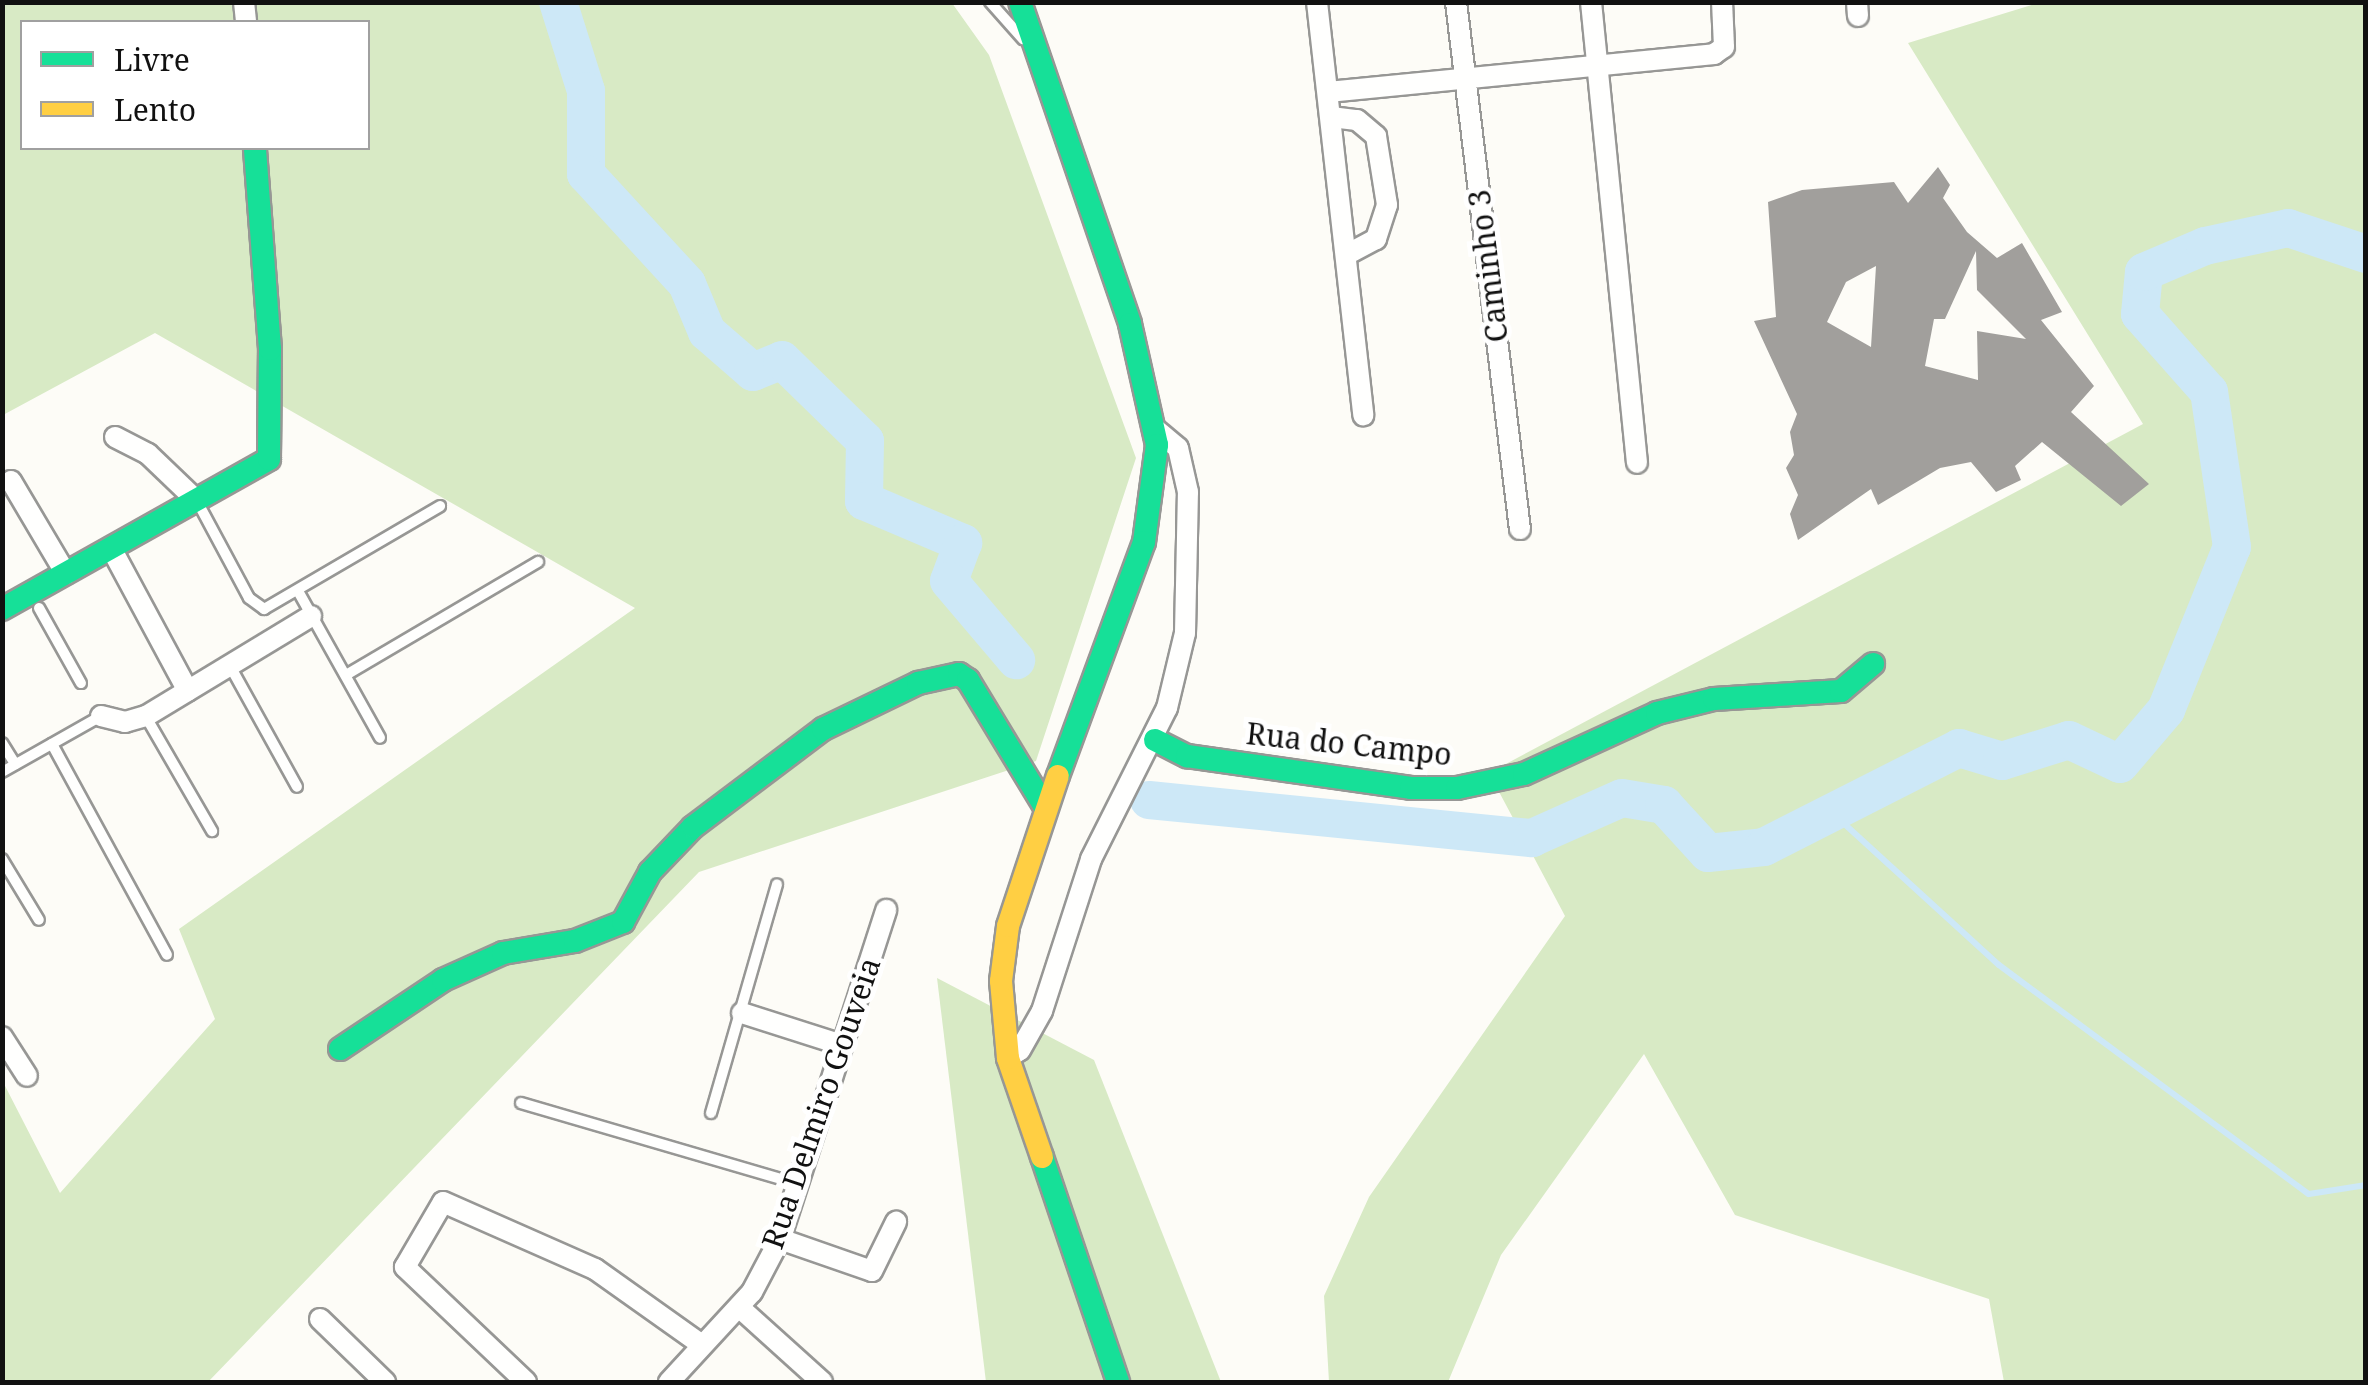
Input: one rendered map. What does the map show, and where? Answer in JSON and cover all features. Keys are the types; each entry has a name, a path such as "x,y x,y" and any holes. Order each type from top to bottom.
{"street":[{"path":"1020,2 1130,324 1155,429 1155,485 1144,542 1046,809 1003,958 1008,1058 1118,1382"},
{"path":"1318,2 1363,415"},
{"name":"Caminho 3","path":"1456,2 1520,530"},
{"path":"1592,2 1637,463"},
{"path":"1328,92 1698,57 1724,47 1722,2"},
{"path":"1331,118 1357,120 1376,136 1387,205 1376,239 1346,255"},
{"path":"2,610 35,601 66,574 271,455 255,150"},
{"path":"1008,1058 1020,1050 1042,1011 1091,859 1154,740 1185,633 1191,550 1178,448 1155,429"},
{"path":"115,438 148,454 197,500"},
{"path":"11,481 66,574"},
{"path":"111,548 188,690"},
{"path":"101,716 125,722 146,716 311,616"},
{"name":"Rua do Campo","path":"1154,740 1187,756 1411,788 1475,786 1524,774 1656,713 1714,699 1841,691 1874,664"},
{"path":"340,1049 444,980 503,953 575,940 623,922 650,872 693,827 823,729 918,683 959,674 968,680 1011,760 1046,809"},
{"name":"Rua Delmiro Gouveia","path":"668,1382 740,1307 780,1239 886,910"},
{"path":"742,1013 842,1045"},
{"path":"2,1037 27,1076"},
{"path":"526,1382 414,1280 405,1267 408,1253 430,1214 449,1202 595,1269 702,1346"},
{"path":"780,1239 872,1271 896,1222"},
{"path":"740,1307 818,1381"},
{"path":"320,1318 385,1382"}],"lane":[{"path":"990,2 1034,50"},
{"path":"197,500 256,608 280,602 440,506"},
{"path":"346,675 538,562"},
{"path":"298,591 380,738"},
{"path":"35,601 80,683"},
{"path":"230,666 297,786"},
{"path":"2,772 101,716"},
{"path":"146,716 212,831"},
{"path":"2,743 15,764"},
{"path":"52,744 167,955"},
{"path":"2,859 39,920"},
{"path":"711,1113 777,884"},
{"path":"521,1103 798,1184"}],"green space":[{"path":"3,3 952,3 989,55 1136,458 1036,761 699,872 208,1382 3,1382 2,1080 60,1193 215,1019 179,929 635,608 155,333 3,415"},
{"path":"2038,3 2365,3 2365,1382 2004,1382 1989,1299 1735,1215 1644,1054 1501,1255 1448,1382 1329,1382 1324,1296 1369,1197 1565,916 1489,773 2143,424 1908,43"},
{"path":"937,978 1094,1060 1221,1382 986,1382"}],"building":[{"path":"1938,167 1950,185 1943,198 1967,232 1997,258 2022,243 2062,312 2041,320 2094,386 2071,412 2149,484 2121,506 2042,442 2015,466 2021,480 1996,492 1971,462 1940,468 1878,505 1871,489 1798,540 1790,514 1798,495 1786,468 1794,455 1790,432 1797,414 1754,321 1776,317 1768,202 1802,190 1894,182 1908,203","holes":["1976,251 1977,290 2026,339 1977,331 1978,380 1925,366 1934,319 1945,319","1876,266 1871,347 1827,322 1846,282"]}],"waterway":[{"path":"558,2 586,91 586,174 687,284 707,332 753,372 782,360 865,441 864,501 963,543 949,581 1016,660"},
{"path":"1149,800 1532,838 1622,798 1664,805 1708,853 1764,847 1959,748 2002,761 2069,740 2120,764 2166,710 2232,547 2209,392 2140,314 2144,272 2205,246 2288,228 2366,254"},
{"path":"1828,809 1999,965 2309,1194 2366,1185"}],"traffic: fast":[{"path":"1020,2 1130,324 1157,445 1144,542 1058,776"},
{"path":"2,609 269,459 270,349 255,150"},
{"path":"1155,740 1187,756 1411,788 1457,788 1524,774 1657,713 1714,699 1841,691 1873,664"},
{"path":"340,1049 443,980 503,953 575,941 623,922 650,872 693,827 823,729 918,683 959,674 968,680 1046,809"},
{"path":"1042,1157 1118,1382"}],"traffic: slow":[{"path":"1042,1157 1008,1058 1001,981 1008,926 1058,776"}]}
